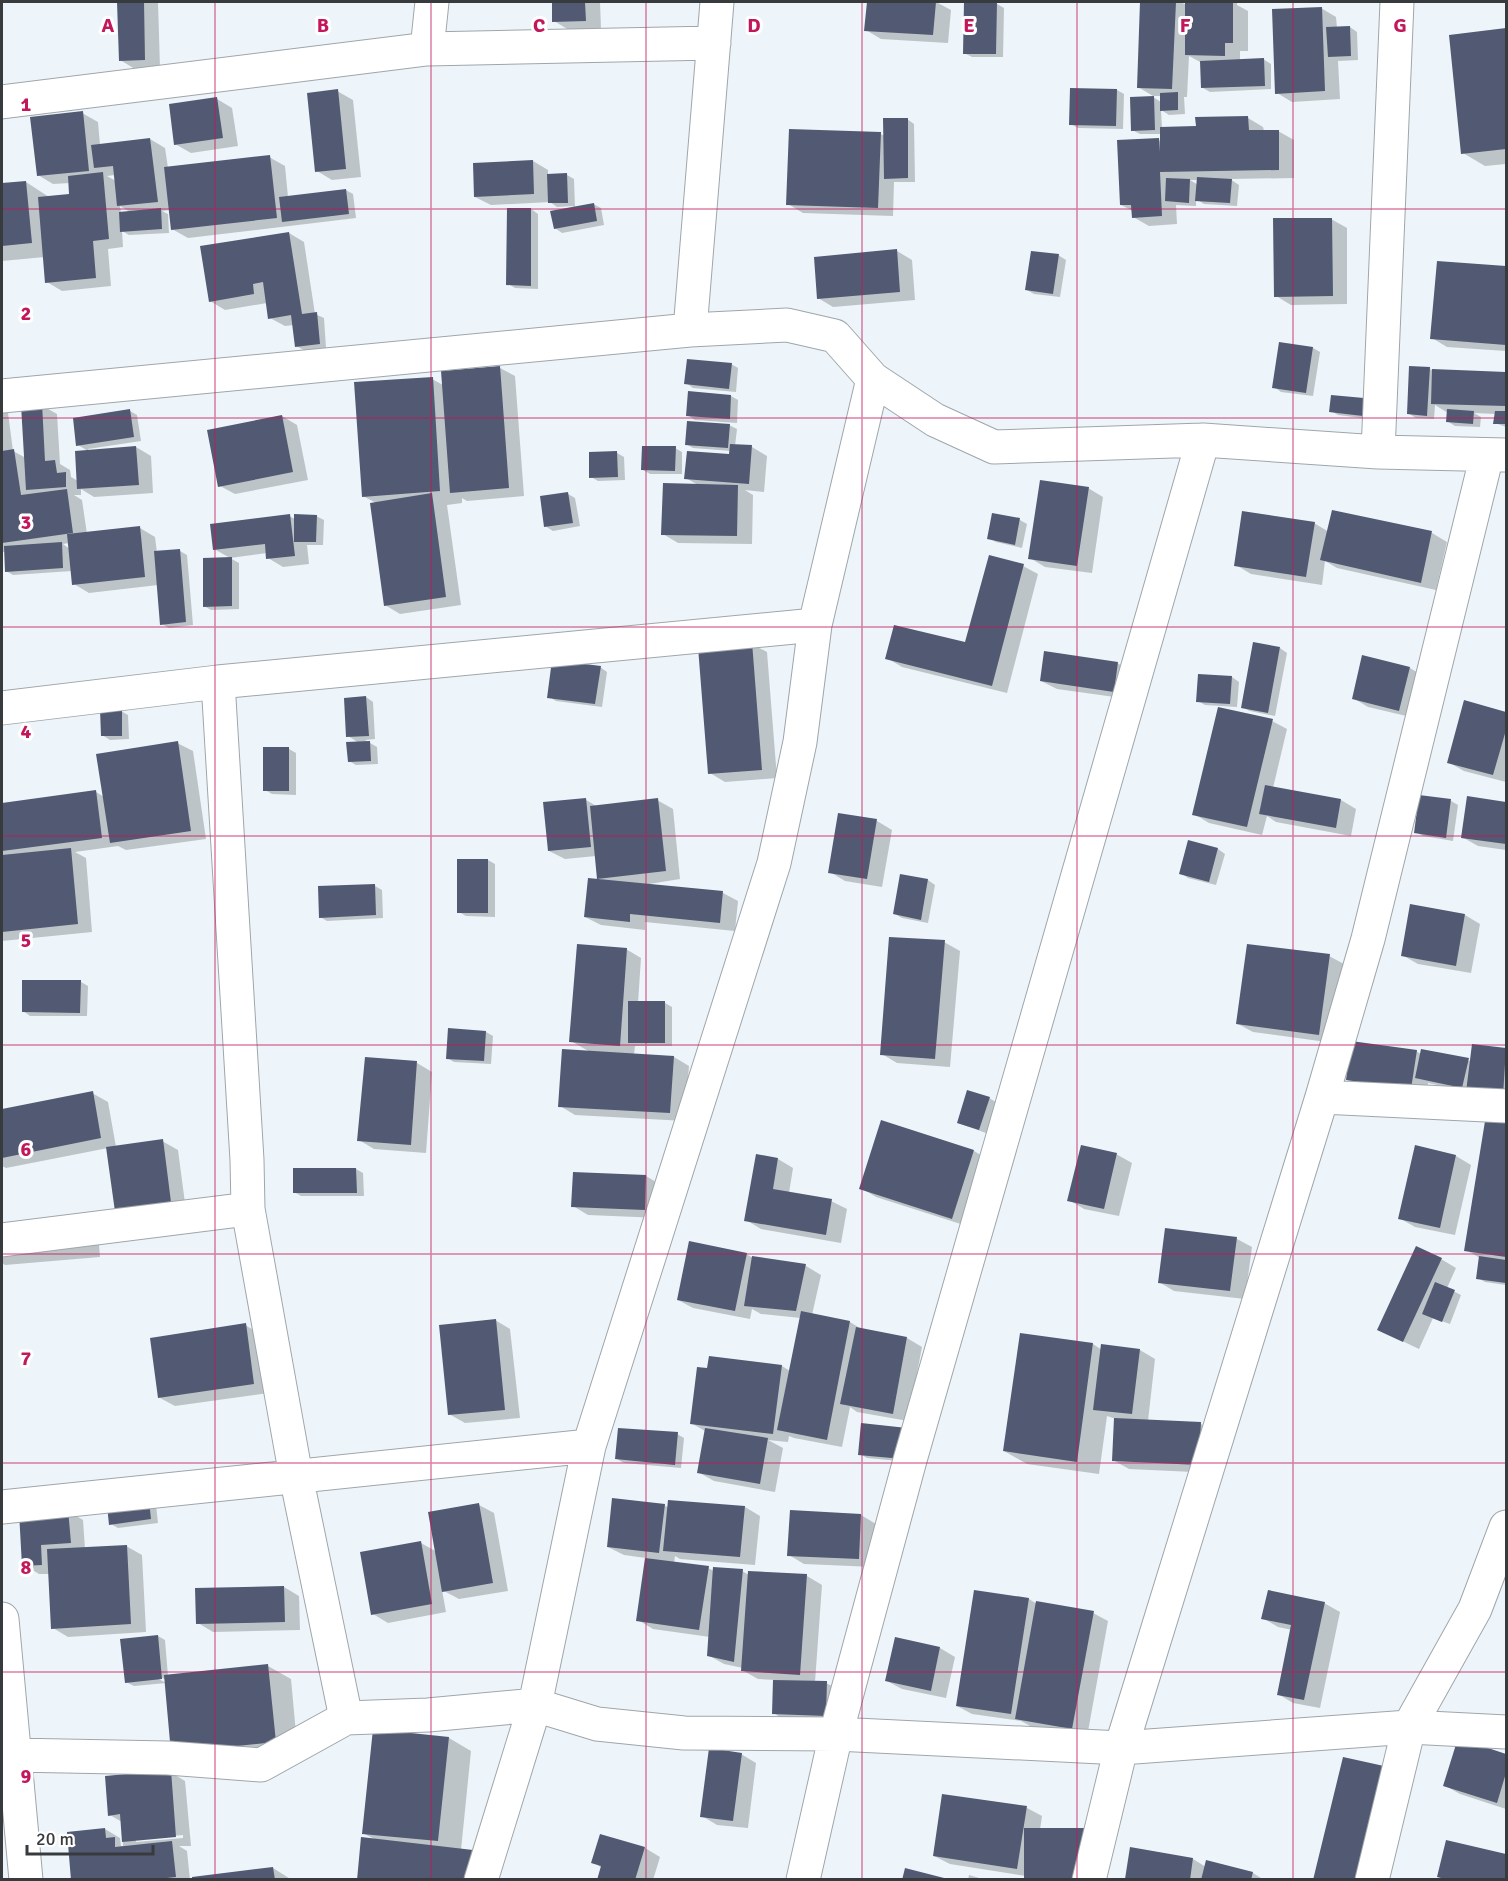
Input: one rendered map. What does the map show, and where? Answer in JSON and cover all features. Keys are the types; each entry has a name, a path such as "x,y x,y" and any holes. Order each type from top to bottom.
{"street":[{"path":"427,49 432,2"},
{"path":"690,330 717,2"},
{"path":"1378,452 1397,2"},
{"path":"2,102 427,49 714,43"},
{"path":"2,396 690,330 787,325 836,336 873,379 935,420 994,447 1203,440 1378,452 1497,455 1368,939 1322,1097 1121,1748 1089,1880"},
{"path":"481,1880 535,1705 590,1446 774,862 800,742 815,625 873,379"},
{"path":"803,1880 836,1734 910,1460 1203,440"},
{"path":"2,708 218,682 815,625"},
{"path":"218,682 248,1160 248,1209 296,1476 346,1718"},
{"path":"1322,1097 1506,1106"},
{"path":"2,1240 248,1209"},
{"path":"2,1507 590,1446"},
{"path":"1372,1880 1409,1727 1475,1609 1506,1527"},
{"path":"2,1618 26,1880"},
{"path":"13,1755 168,1758 261,1765 346,1718 428,1715 535,1705 597,1724 684,1733 836,1734 1121,1748 1409,1727 1506,1732"}],"building":[{"path":"117,2 144,2 145,60 119,61"},
{"path":"552,2 585,2 586,21 552,22"},
{"path":"867,2 936,2 933,35 864,31"},
{"path":"964,2 997,2 996,54 963,54"},
{"path":"1140,2 1176,2 1172,89 1137,88"},
{"path":"1185,2 1233,2 1233,43 1225,43 1225,56 1185,55"},
{"path":"1322,7 1325,91 1275,94 1272,9"},
{"path":"1350,26 1351,56 1328,57 1326,27"},
{"path":"1506,28 1506,149 1461,154 1449,35"},
{"path":"1264,58 1265,86 1201,88 1200,61"},
{"path":"1070,88 1117,89 1116,126 1069,125"},
{"path":"338,89 346,169 315,172 307,93"},
{"path":"1178,92 1178,110 1160,111 1160,93"},
{"path":"1154,96 1155,130 1131,131 1130,97"},
{"path":"217,97 223,138 174,145 169,104"},
{"path":"83,111 89,171 37,176 30,117"},
{"path":"1248,116 1249,130 1279,130 1279,170 1160,172 1162,216 1132,218 1131,205 1120,205 1117,140 1159,138 1160,152 1160,127 1196,126 1195,117"},
{"path":"883,118 908,118 908,178 884,179"},
{"path":"789,129 881,132 878,208 786,205"},
{"path":"150,138 158,202 117,206 113,166 94,168 91,145"},
{"path":"270,155 277,218 171,230 164,167"},
{"path":"533,160 534,194 474,197 473,163"},
{"path":"103,172 109,239 93,241 96,278 45,283 38,197 69,194 68,176"},
{"path":"567,173 568,203 548,203 547,174"},
{"path":"1197,177 1232,179 1230,203 1195,201"},
{"path":"1166,178 1190,179 1189,203 1165,201"},
{"path":"26,181 32,243 2,246 2,183"},
{"path":"346,189 349,214 282,222 279,197"},
{"path":"594,203 597,221 554,229 550,211"},
{"path":"161,208 162,229 120,232 119,212"},
{"path":"507,208 531,208 531,286 506,285"},
{"path":"1273,218 1332,218 1333,296 1274,297"},
{"path":"289,232 302,314 317,312 320,344 295,347 291,315 268,319 263,282 253,284 254,294 209,302 200,246"},
{"path":"897,249 900,292 817,299 814,257"},
{"path":"1031,251 1059,254 1053,294 1025,290"},
{"path":"1437,261 1506,266 1506,345 1430,339"},
{"path":"1279,342 1313,347 1306,393 1272,388"},
{"path":"687,359 732,363 729,389 684,384"},
{"path":"500,366 509,488 450,493 441,371"},
{"path":"1409,366 1430,367 1427,416 1407,414"},
{"path":"1432,369 1506,372 1506,406 1431,404"},
{"path":"433,377 440,491 362,497 354,382"},
{"path":"688,391 731,395 730,419 686,416"},
{"path":"1331,395 1364,398 1363,416 1329,412"},
{"path":"42,403 45,461 55,460 57,473 66,472 66,487 26,490 21,405"},
{"path":"130,409 134,437 76,446 73,418"},
{"path":"1447,409 1474,411 1473,424 1446,422"},
{"path":"1495,411 1506,411 1506,424 1493,424"},
{"path":"282,415 293,472 218,487 207,430"},
{"path":"687,421 730,424 728,448 685,445"},
{"path":"730,444 752,445 749,484 684,479 687,451 729,454"},
{"path":"136,446 139,485 77,489 75,451"},
{"path":"642,446 676,446 675,471 641,470"},
{"path":"14,449 21,495 67,489 73,533 2,543 2,451"},
{"path":"617,451 618,477 589,478 589,452"},
{"path":"1040,480 1089,487 1077,566 1028,559"},
{"path":"663,483 738,485 737,536 661,535"},
{"path":"568,492 573,523 544,527 540,496"},
{"path":"432,493 446,597 384,606 370,503"},
{"path":"1332,510 1432,531 1421,583 1320,560"},
{"path":"1242,511 1315,522 1306,577 1234,566"},
{"path":"992,513 1020,518 1015,545 987,539"},
{"path":"290,514 295,556 266,559 265,544 213,550 210,524"},
{"path":"294,514 317,515 316,542 294,542"},
{"path":"140,526 145,577 72,585 67,534"},
{"path":"62,542 63,568 5,572 4,546"},
{"path":"180,549 186,622 160,625 154,551"},
{"path":"989,555 1024,564 992,686 885,659 894,625 965,642"},
{"path":"232,557 232,606 203,607 203,558"},
{"path":"752,642 762,770 708,774 698,647"},
{"path":"1253,642 1280,647 1268,713 1241,708"},
{"path":"1044,651 1118,662 1114,692 1040,681"},
{"path":"1362,655 1410,667 1399,711 1352,699"},
{"path":"552,660 601,666 595,704 547,698"},
{"path":"1198,674 1232,676 1230,704 1196,702"},
{"path":"366,696 369,736 346,737 344,698"},
{"path":"1464,700 1506,712 1506,730 1493,775 1447,763"},
{"path":"1218,707 1273,719 1247,827 1192,815"},
{"path":"100,709 122,709 122,736 101,736"},
{"path":"178,741 191,831 110,843 96,754"},
{"path":"370,741 371,761 348,762 346,742"},
{"path":"263,747 289,747 289,791 263,791"},
{"path":"1265,785 1341,799 1336,828 1259,814"},
{"path":"96,790 102,838 2,851 2,803"},
{"path":"1419,795 1451,799 1446,838 1414,833"},
{"path":"1467,796 1506,802 1506,844 1461,838"},
{"path":"586,798 591,847 548,851 543,802"},
{"path":"658,798 666,871 597,879 590,806"},
{"path":"838,813 877,819 867,879 828,873"},
{"path":"1188,840 1218,848 1209,882 1179,874"},
{"path":"71,848 78,924 2,932 2,855"},
{"path":"457,859 488,859 488,913 457,913"},
{"path":"900,874 928,879 921,920 893,914"},
{"path":"588,878 723,891 720,923 630,914 630,922 584,917"},
{"path":"375,884 376,915 319,918 318,886"},
{"path":"1410,904 1465,914 1456,966 1401,956"},
{"path":"889,937 945,940 935,1059 880,1055"},
{"path":"577,944 627,948 620,1046 569,1042"},
{"path":"1247,944 1330,954 1319,1035 1236,1024"},
{"path":"22,980 81,980 80,1013 22,1012"},
{"path":"628,1001 665,1001 665,1043 628,1043"},
{"path":"448,1028 486,1031 484,1061 446,1059"},
{"path":"1351,1041 1417,1050 1411,1089 1346,1080"},
{"path":"1472,1044 1506,1048 1503,1096 1466,1092"},
{"path":"562,1049 674,1056 670,1113 558,1107"},
{"path":"1421,1049 1469,1058 1462,1088 1415,1078"},
{"path":"365,1057 417,1061 411,1145 357,1141"},
{"path":"967,1090 990,1097 979,1130 957,1123"},
{"path":"93,1091 101,1138 2,1158 2,1109"},
{"path":"1486,1115 1506,1118 1506,1257 1464,1251"},
{"path":"881,1120 974,1150 952,1219 859,1189"},
{"path":"163,1139 173,1218 117,1226 106,1147"},
{"path":"1081,1145 1117,1153 1104,1209 1067,1201"},
{"path":"1415,1145 1456,1155 1440,1228 1398,1219"},
{"path":"756,1154 778,1158 773,1189 832,1199 826,1235 744,1221"},
{"path":"293,1168 356,1168 357,1193 293,1193"},
{"path":"573,1172 646,1175 645,1210 571,1207"},
{"path":"1165,1228 1237,1237 1230,1291 1158,1283"},
{"path":"689,1241 747,1253 735,1311 677,1300"},
{"path":"1416,1246 1442,1258 1403,1342 1377,1330"},
{"path":"752,1256 806,1264 796,1311 744,1306"},
{"path":"1479,1256 1506,1260 1506,1283 1476,1279"},
{"path":"1435,1282 1455,1290 1442,1322 1422,1314"},
{"path":"801,1311 850,1321 827,1440 777,1430"},
{"path":"496,1319 505,1410 448,1415 439,1325"},
{"path":"246,1323 254,1384 158,1398 150,1338"},
{"path":"856,1327 907,1337 893,1414 840,1404"},
{"path":"1020,1333 1093,1343 1077,1462 1003,1451"},
{"path":"1101,1344 1140,1349 1132,1414 1093,1410"},
{"path":"709,1356 782,1365 773,1434 690,1424 697,1367 707,1368"},
{"path":"1114,1418 1201,1422 1199,1465 1112,1461"},
{"path":"861,1423 907,1428 903,1459 858,1455"},
{"path":"618,1428 678,1432 675,1465 615,1459"},
{"path":"705,1428 768,1438 760,1484 697,1473"},
{"path":"612,1498 665,1504 659,1553 607,1547"},
{"path":"149,1500 151,1519 109,1525 107,1505"},
{"path":"668,1500 745,1506 740,1557 663,1551"},
{"path":"479,1503 493,1583 442,1592 428,1512"},
{"path":"68,1509 71,1543 41,1545 42,1565 22,1566 19,1512"},
{"path":"790,1510 861,1514 859,1559 787,1556"},
{"path":"421,1541 432,1604 371,1615 360,1552"},
{"path":"127,1545 131,1624 51,1629 47,1549"},
{"path":"645,1558 709,1566 699,1630 636,1621"},
{"path":"713,1567 743,1569 734,1662 707,1656"},
{"path":"748,1571 807,1574 800,1675 741,1671"},
{"path":"284,1586 285,1622 196,1624 195,1588"},
{"path":"974,1590 1029,1598 1011,1714 956,1706"},
{"path":"1268,1590 1325,1602 1304,1700 1277,1695 1291,1625 1261,1619"},
{"path":"1036,1601 1094,1611 1072,1729 1015,1719"},
{"path":"158,1635 162,1679 125,1683 120,1639"},
{"path":"895,1637 940,1647 931,1691 885,1681"},
{"path":"268,1664 276,1742 171,1753 164,1675"},
{"path":"773,1680 827,1681 826,1716 772,1714"},
{"path":"373,1729 449,1737 438,1841 362,1834"},
{"path":"1458,1738 1506,1754 1506,1773 1497,1803 1443,1786"},
{"path":"709,1748 742,1753 733,1821 700,1817"},
{"path":"1343,1757 1393,1768 1366,1880 1313,1880"},
{"path":"171,1770 176,1837 122,1842 120,1814 108,1816 105,1776"},
{"path":"942,1794 1027,1806 1017,1869 933,1856"},
{"path":"105,1828 106,1838 115,1837 115,1847 172,1841 176,1877 149,1880 71,1880 67,1832"},
{"path":"1024,1828 1088,1828 1089,1879 1024,1880"},
{"path":"600,1834 645,1847 635,1880 597,1880 601,1866 591,1863"},
{"path":"361,1837 473,1850 469,1880 357,1880"},
{"path":"1446,1840 1506,1854 1506,1880 1449,1880 1437,1877"},
{"path":"1130,1847 1193,1858 1190,1880 1125,1879"},
{"path":"1206,1860 1253,1872 1251,1880 1201,1880"},
{"path":"273,1867 275,1880 192,1880 192,1877"},
{"path":"905,1868 948,1879 948,1880 902,1880"}]}
